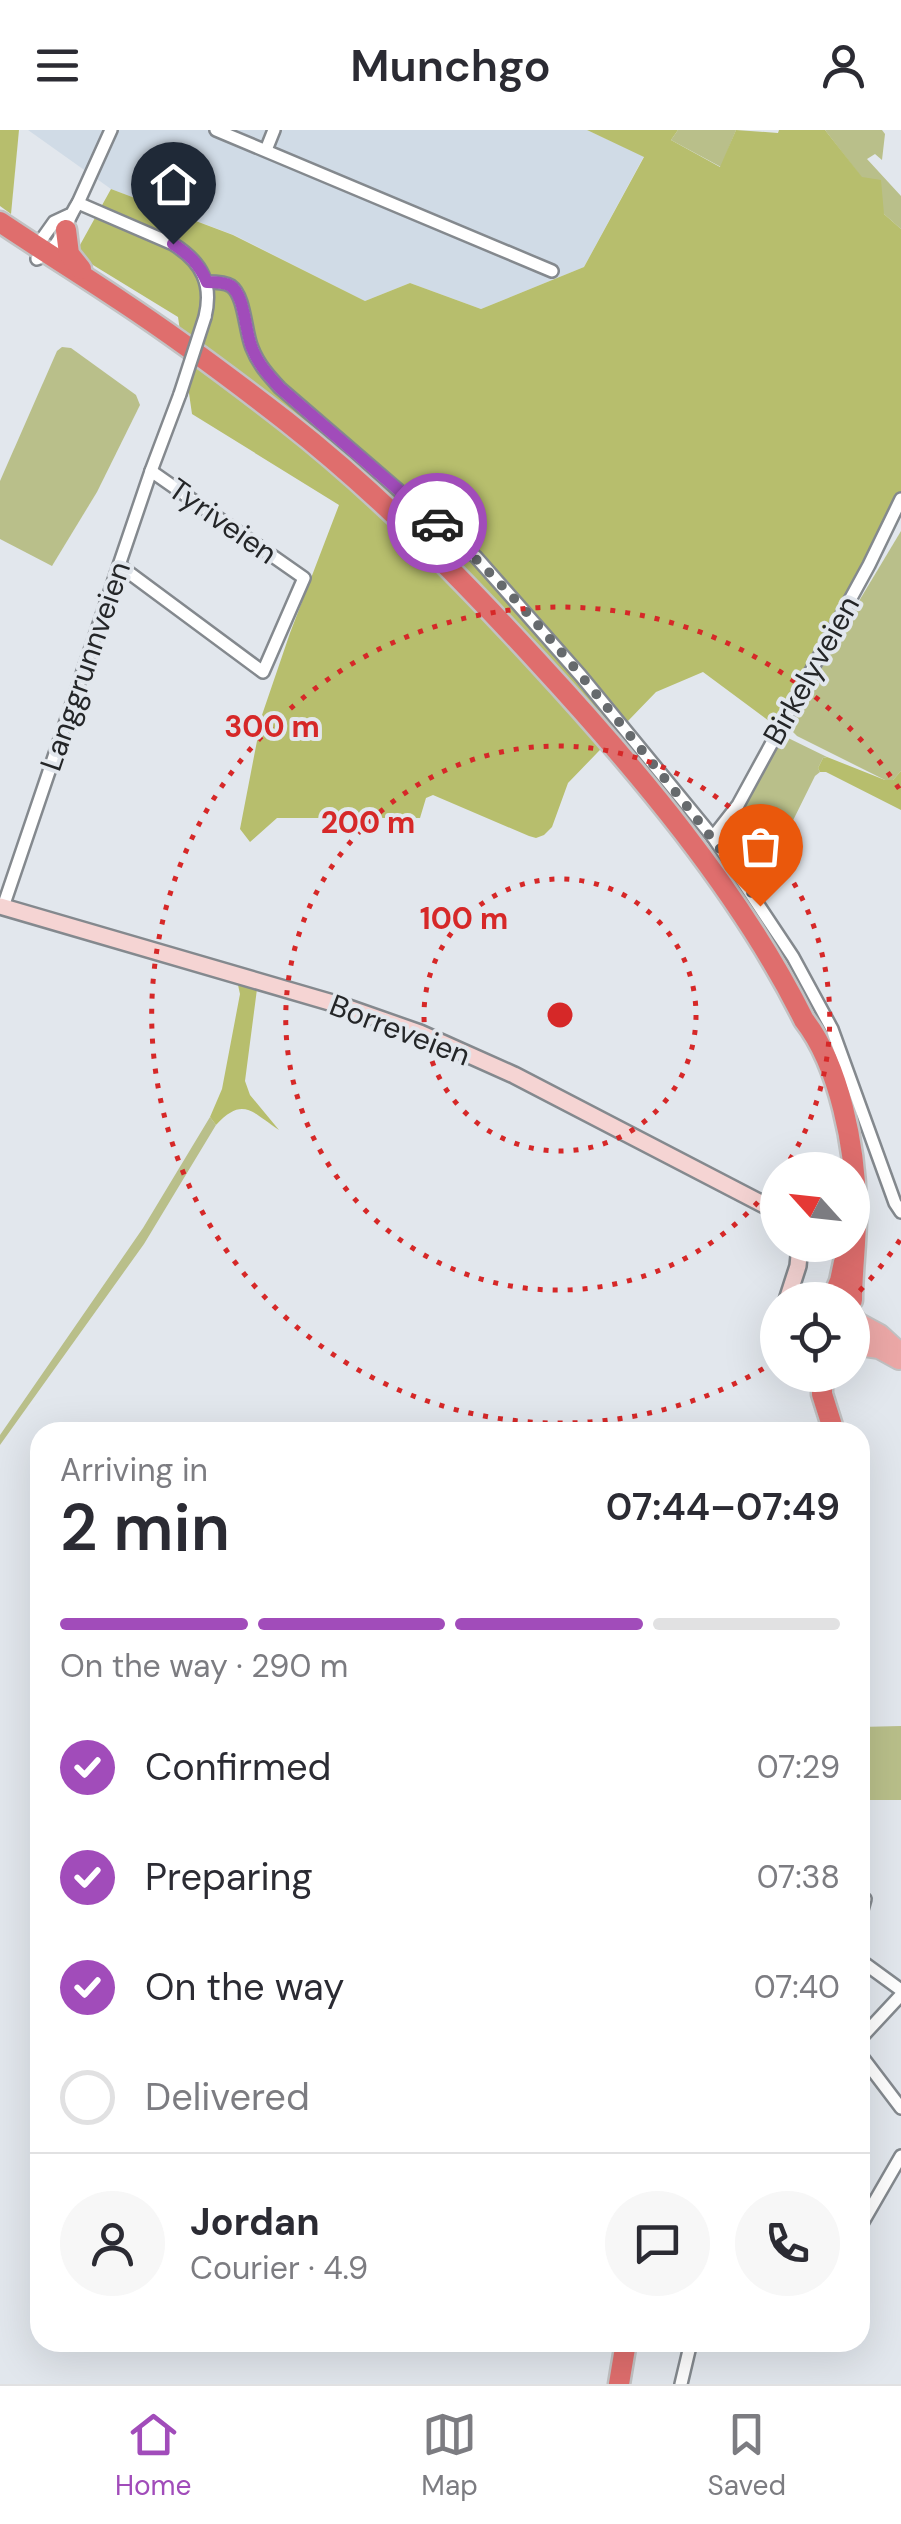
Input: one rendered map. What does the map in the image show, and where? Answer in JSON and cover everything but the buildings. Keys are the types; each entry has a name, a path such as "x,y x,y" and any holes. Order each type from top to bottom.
{"highway":[{"path":"0,222 182,353 226,377"},
{"path":"68,222 69,254 92,282"},
{"path":"0,234 92,282 185,345 328,456 424,542 586,713 712,872 777,970 804,1020 836,1118 842,1152"},
{"path":"804,1020 814,1032 832,1078 852,1156 855,1282"},
{"path":"822,1392 831,1422"},
{"path":"831,1422 833,1392"},
{"path":"619,2384 624,2352"}],"main road":[{"name":"Borreveien","path":"2,906 342,1006 420,1033 514,1075 760,1203"},
{"path":"870,1326 901,1353"},
{"path":"870,1347 901,1361"}],"street":[{"path":"41,253 68,222 112,130"},
{"path":"216,130 552,271"},
{"path":"266,150 274,130"},
{"path":"78,203 173,244 197,263 207,282 234,288 253,352 272,378 476,557 713,836 793,957 832,1029 901,1212"},
{"name":"Langgrunnveien","path":"2,906 180,394 205,317 207,282"},
{"name":"Tyriveien","path":"120,566 263,672 304,578 151,471"},
{"name":"Birkelyveien","path":"713,836 738,805 901,499"},
{"path":"870,1968 901,1993 870,2028"},
{"path":"870,2067 901,2108"},
{"path":"870,2210 901,2156"},
{"path":"681,2384 689,2352"}],"shaded area":[{"path":"28,130 587,130 644,156 584,267 481,309 410,283 365,301 234,235 111,189"}],"green space":[{"path":"0,130 19,130 11,214 0,206"},
{"path":"587,130 678,130 671,140 720,167 736,130 825,130 862,177 881,180 884,214 901,229 901,493 773,724 703,672 656,692 568,783 552,827 544,835 529,836 433,795 426,798 420,818 277,818 250,842 240,829 262,715 339,505 192,414 178,317 75,254 111,189 233,235 365,301 410,283 481,309 584,267 644,157"},
{"path":"678,130 736,130 721,167 671,140"},
{"path":"825,130 882,130 882,160 875,154 867,159 901,196 901,229 884,214"},
{"path":"62,347 71,348 136,395 140,405 97,492 52,566 0,539 0,481"},
{"path":"901,531 901,771 893,780 885,780 797,736 789,728 790,716"},
{"path":"782,735 827,757 823,758 820,772 762,883 762,898 725,847 723,829"},
{"path":"827,757 885,780 893,780 901,771 901,810 820,772 818,768"},
{"path":"238,985 257,989 245,1081 250,1095 279,1130 248,1110 233,1111 216,1125 210,1117 222,1089 240,994"},
{"path":"210,1117 216,1125 144,1244 0,1445 0,1435 143,1228"},
{"path":"901,1726 901,1800 870,1800 870,1727"}],"way so far":[{"path":"437,523 476,557 581,676 713,836 760,906"}],"route":[{"path":"173,244 197,263 207,282 234,288 253,352 280,388 437,523"}]}
